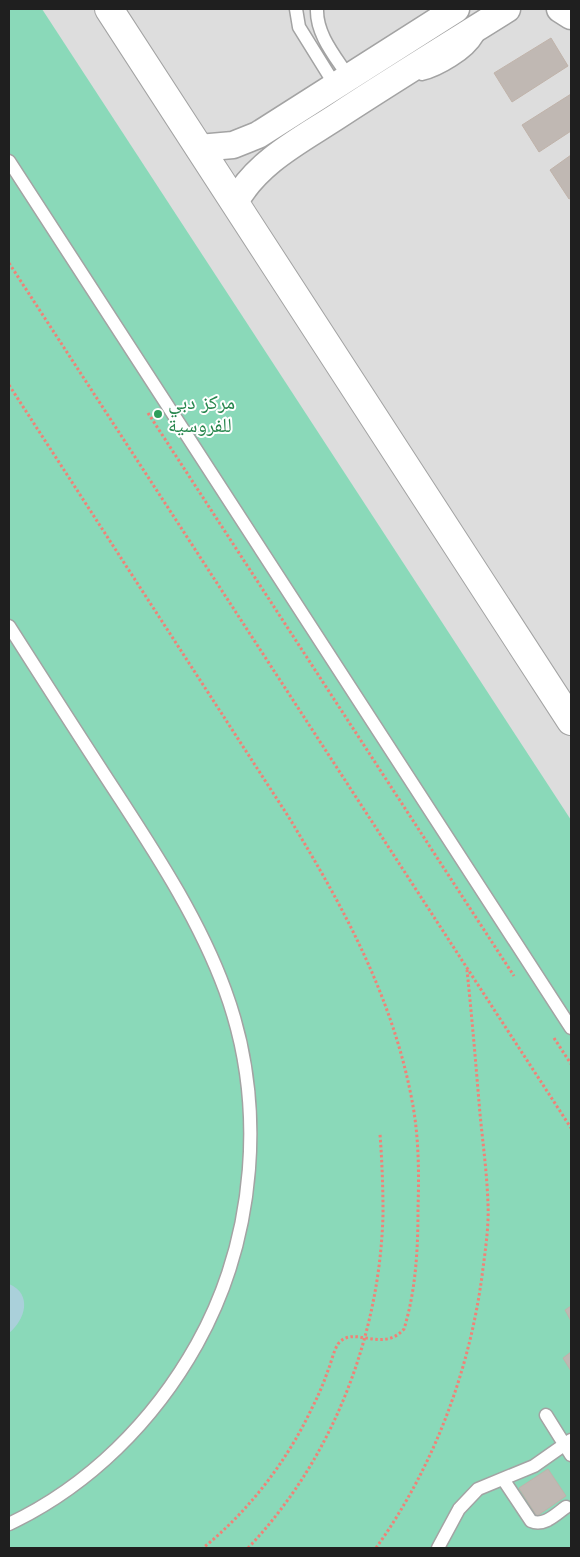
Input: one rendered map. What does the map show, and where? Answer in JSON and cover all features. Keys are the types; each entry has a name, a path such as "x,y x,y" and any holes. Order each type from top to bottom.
{"street":[{"path":"108,9 571,722"},
{"path":"199,148 233,145 258,135 456,9"},
{"path":"235,202 243,188 264,165 402,74 476,17 507,9"},
{"path":"560,9 571,16"},
{"path":"342,80 356,103"}],"lane":[{"path":"296,9 299,27 342,80"},
{"path":"317,9 316,17 320,31 342,80"},
{"path":"9,161 571,1028"},
{"path":"9,626 150,846 186,906 213,959 226,992 244,1060 249,1095 250,1130 249,1166 240,1235 219,1302 184,1367 143,1422 108,1458 72,1487 48,1503 9,1524"},
{"path":"438,1548 459,1509 478,1489 534,1466 569,1446 546,1415"},
{"path":"503,1479 531,1521 536,1524 541,1523 566,1507"}],"path":[{"path":"9,263 571,1128"},
{"path":"9,385 293,824 318,866 360,944 389,1013 407,1076 413,1108 418,1198 416,1262 404,1329 391,1340 348,1338 338,1344 311,1410 296,1439 278,1466 237,1517 203,1548"},
{"path":"148,411 518,983"},
{"path":"376,1548 411,1493 445,1419 466,1357 479,1297 486,1252 488,1206 467,968"},
{"path":"550,1032 571,1064"},
{"path":"248,1548 287,1502 307,1471 325,1439 359,1357 374,1297 380,1248 383,1215 383,1174 380,1134"}],"shaded area":[{"name":"مركز دبي للفروسية","path":"9,9 571,9 571,1548 9,1548"}],"green space":[{"name":"مركز دبي للفروسية","path":"9,9 42,9 571,820 571,1548 9,1548"}],"water":[{"path":"9,1284 17,1288 21,1294 24,1300 24,1307 15,1328 9,1333"}],"building":[{"path":"551,38 568,66 512,102 494,73"},
{"path":"571,94 571,131 539,152 522,125"},
{"path":"571,155 571,198 569,199 550,170"},
{"path":"571,1306 571,1321 565,1310"},
{"path":"571,1352 571,1371 563,1358"},
{"path":"548,1469 566,1496 537,1516 519,1488"}],"place":[{"name":"مركز دبي للفروسية","path":"158,414"}]}
